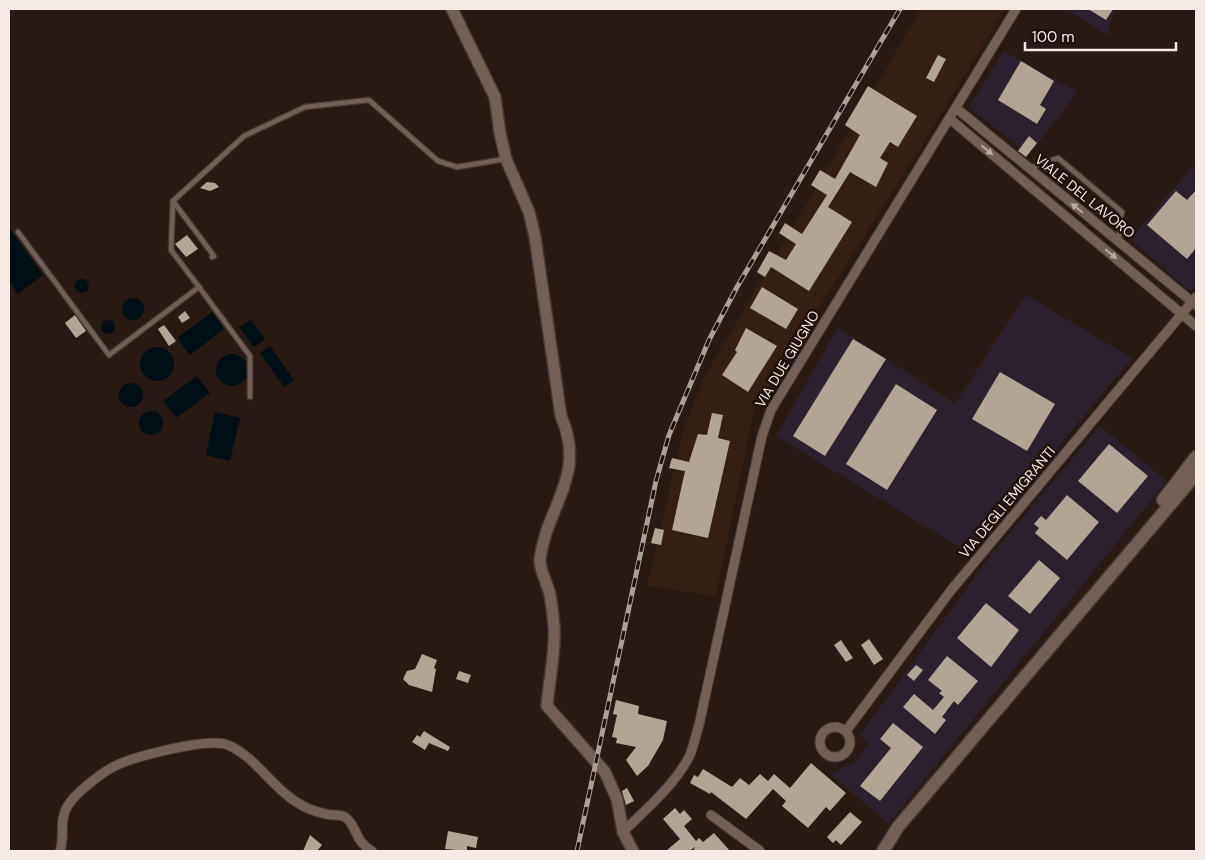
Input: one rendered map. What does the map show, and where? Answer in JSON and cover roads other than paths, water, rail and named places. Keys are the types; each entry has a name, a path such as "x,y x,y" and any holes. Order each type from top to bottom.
{"main road":[{"path":"1106,579 1196,456"},
{"path":"883,851 898,827 1196,474"}],"street":[{"path":"452,9 495,97 506,159 528,212 535,237 561,416 568,433 570,457 564,492 548,529 540,561 550,596 555,628 547,706 605,772 617,799 623,832 633,851"},
{"name":"VIA DUE GIUGNO","path":"623,832 661,795 678,775 690,754 699,725 762,436 771,410 1016,9"},
{"name":"VIALE DEL LAVORO","path":"956,108 1195,302"},
{"path":"950,118 1196,326"},
{"name":"VIA DEGLI EMIGRANTI","path":"846,732 952,589 1182,314 1195,302"},
{"path":"60,851 62,821 67,807 88,785 113,768 144,756 208,743 227,745 247,758 297,803 328,815 345,817 351,823 357,839 372,851"},
{"path":"712,815 760,851"}],"lane":[{"path":"250,398 250,356 171,250 173,201 244,136 305,107 370,100 438,161 458,167 506,159"},
{"path":"1029,168 1058,158 1122,212 1119,225 1120,243"},
{"path":"173,201 214,256 212,257"},
{"path":"18,232 109,355 199,287"}],"railway":[{"path":"577,851 656,481 669,435 709,340 737,287 900,9"}]}
